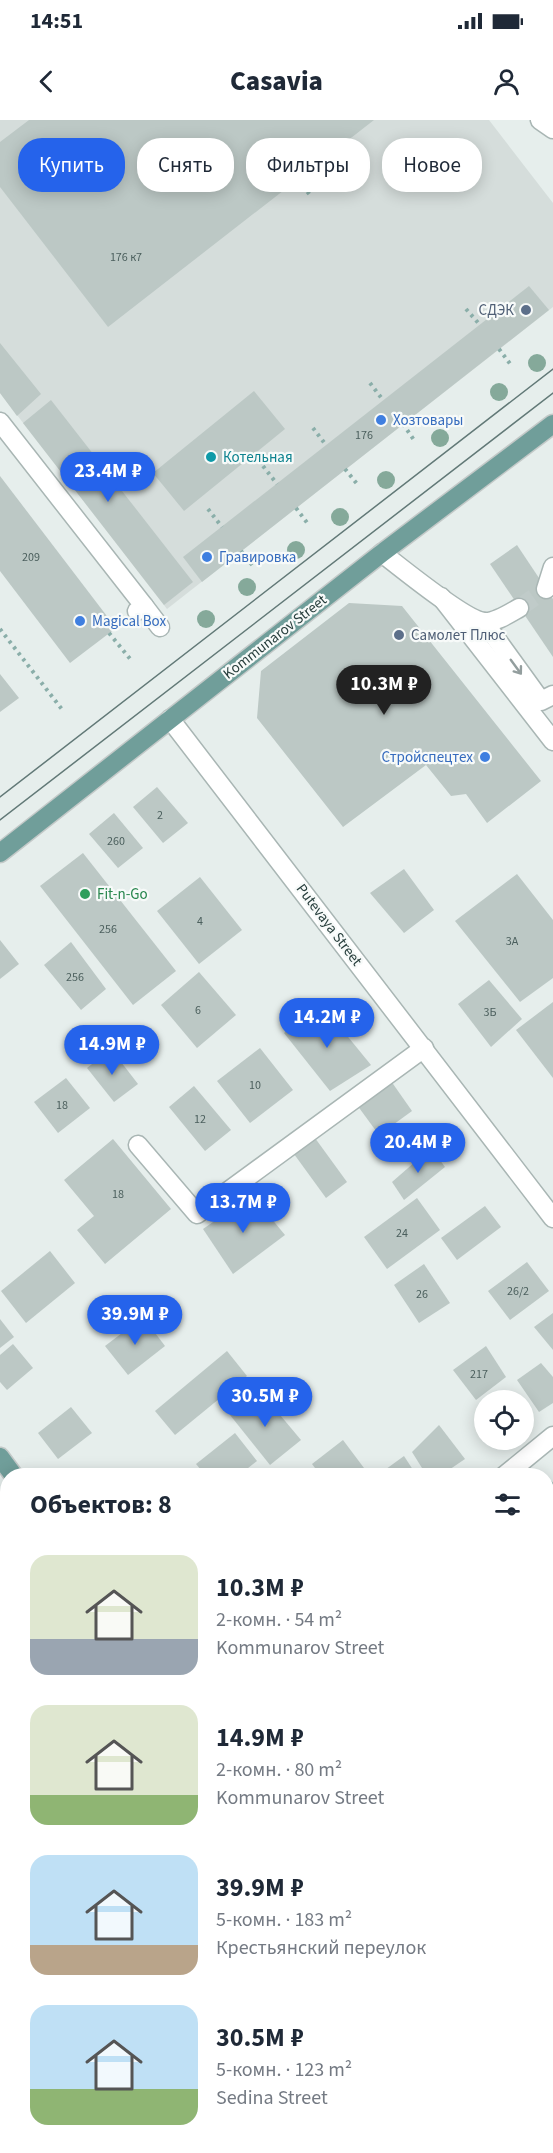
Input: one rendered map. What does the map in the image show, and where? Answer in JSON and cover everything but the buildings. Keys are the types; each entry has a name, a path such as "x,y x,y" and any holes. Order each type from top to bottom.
{"main road":[{"name":"Kommunarov Street","path":"0,853 382,553 553,424"}],"street":[{"path":"540,120 553,129"},
{"path":"0,422 140,609 160,627"},
{"path":"382,553 465,614 484,622 541,701 553,695"},
{"path":"546,589 553,567"},
{"path":"441,597 553,741"},
{"path":"484,622 519,608"},
{"name":"Putevaya Street","path":"171,719 553,1218"},
{"path":"138,1145 197,1214 424,1048"},
{"path":"514,1468 553,1436"}],"path":[{"path":"466,309 480,325"},
{"path":"499,349 511,365"},
{"path":"370,383 384,400"},
{"path":"403,424 414,440"},
{"path":"312,428 326,445"},
{"path":"263,466 277,484"},
{"path":"345,469 358,485"},
{"path":"296,508 308,524"},
{"path":"208,509 222,527"},
{"path":"240,551 253,566"},
{"path":"0,629 64,712"},
{"path":"109,633 131,660"}],"shaded area":[{"path":"0,120 489,120 553,203 553,307 167,609 0,393"}],"tunnel":[{"path":"519,608 546,589"}],"tram line":[{"path":"0,797 553,369"},
{"path":"0,820 553,393"}],"place":[{"name":"СДЭК","path":"526,310"},
{"name":"Хозтовары","path":"381,420"},
{"name":"Котельная","path":"211,457"},
{"name":"Гравировка","path":"207,557"},
{"name":"Magical Box","path":"80,621"},
{"name":"Самолет Плюс","path":"399,635"},
{"name":"Стройспецтех","path":"485,757"},
{"name":"Fit-n-Go","path":"85,894"}]}
